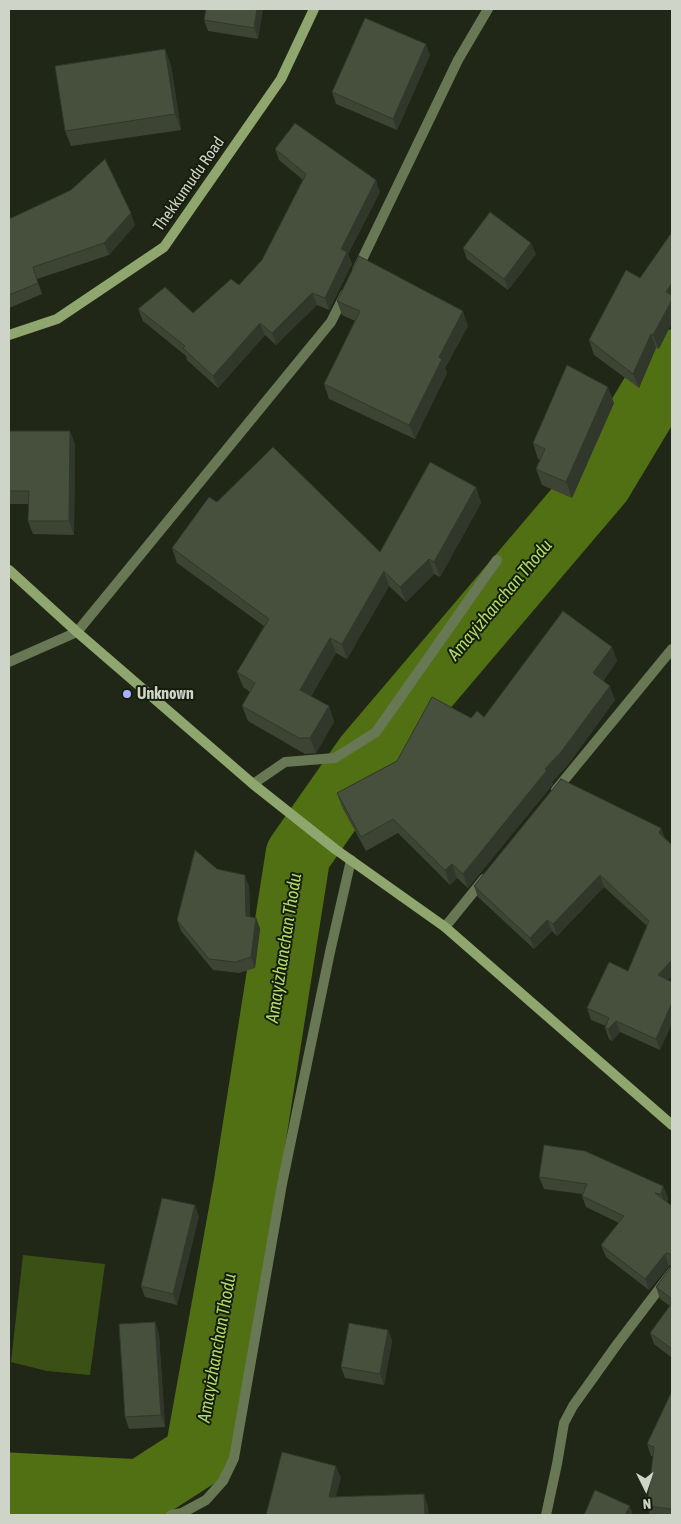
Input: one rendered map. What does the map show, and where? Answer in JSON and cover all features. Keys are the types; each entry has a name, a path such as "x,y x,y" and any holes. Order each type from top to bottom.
{"main road":[{"name":"Thekkumudu Road","path":"9,335 57,319 164,247 281,79 314,9"},
{"path":"9,570 77,632 253,784 335,849 445,927 672,1125"}],"street":[{"path":"9,662 77,632 331,322 458,60 488,9"},
{"path":"253,784 285,762 335,758 376,732 498,560"},
{"path":"552,795 672,649"},
{"path":"171,1515 182,1513 206,1500 223,1481 234,1458 282,1184 351,860"},
{"path":"445,927 489,873"},
{"path":"546,1515 564,1422 573,1406 618,1343 672,1272"}],"green space":[{"path":"23,1255 105,1264 90,1375 47,1371 11,1362"}],"building":[{"path":"206,9 257,9 254,28 204,20"},
{"path":"365,18 426,44 393,119 332,92"},
{"path":"165,49 175,114 65,131 55,66"},
{"path":"295,123 376,180 341,249 347,252 325,298 312,293 272,333 260,323 213,376 183,348 185,346 138,309 165,287 193,313 231,279 239,285 262,260 306,174 275,149"},
{"path":"105,159 131,213 104,243 33,267 38,283 9,295 9,219 71,190"},
{"path":"490,212 531,243 504,279 463,248"},
{"path":"672,232 672,283 666,292 672,295 672,300 653,335 651,334 633,374 589,340 626,270 640,278"},
{"path":"359,256 463,311 439,357 442,359 409,425 324,384 360,311 337,301"},
{"path":"567,365 608,387 566,482 536,469 545,449 533,443"},
{"path":"9,431 70,431 69,521 28,521 29,491 9,491"},
{"path":"273,447 380,552 430,462 476,487 434,562 429,559 400,587 384,571 342,644 330,638 300,690 329,706 310,738 299,738 242,706 255,683 237,672 269,619 172,548 209,497 217,502"},
{"path":"563,611 612,647 593,673 610,686 561,752 545,769 547,770 463,874 452,864 445,870 393,819 361,837 337,793 397,761 432,697 471,718 477,711 484,717"},
{"path":"561,779 661,828 659,833 672,845 672,960 658,975 672,982 672,1003 656,1039 616,1021 608,1029 605,1028 609,1018 587,1008 609,962 628,971 649,921 600,875 553,924 547,920 530,938 474,886"},
{"path":"195,850 217,869 245,875 246,916 256,918 251,957 235,962 209,959 177,920"},
{"path":"544,1145 585,1151 663,1186 661,1194 655,1193 672,1206 672,1256 669,1253 665,1254 645,1279 601,1245 624,1216 582,1196 587,1184 539,1177"},
{"path":"162,1198 195,1205 173,1294 141,1286"},
{"path":"672,1265 672,1299 656,1287"},
{"path":"672,1303 672,1349 650,1333"},
{"path":"155,1322 161,1415 125,1417 119,1324"},
{"path":"349,1323 388,1330 380,1374 341,1367"},
{"path":"672,1391 672,1509 647,1506 654,1447 647,1444"},
{"path":"282,1452 336,1466 329,1497 424,1494 425,1515 266,1515"},
{"path":"595,1490 630,1506 625,1515 584,1515"}],"waterway":[{"name":"Amayizhanchan Thodu","path":"9,1485 141,1492 197,1456 246,1185 298,855 368,755 600,482 672,362"}],"place":[{"name":"Unknown","path":"127,694"}]}
